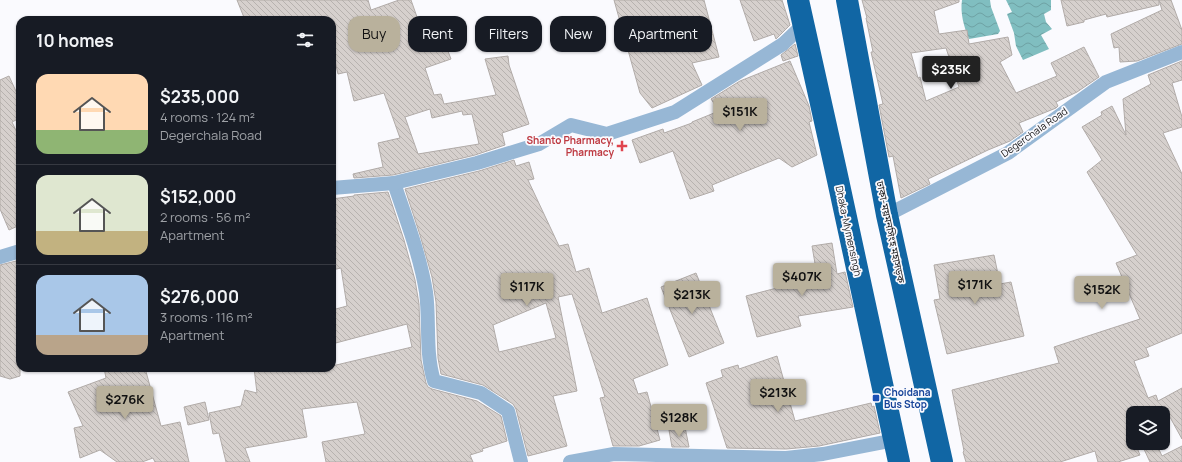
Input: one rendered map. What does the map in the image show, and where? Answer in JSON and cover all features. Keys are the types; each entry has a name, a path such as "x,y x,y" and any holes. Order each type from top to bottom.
{"highway":[{"name":"Dhaka-Mymensingh","path":"798,0 899,462"},
{"name":"ঢাকা-ময়মনসিংহ মহাসড়ক","path":"846,0 887,215 942,462"}],"street":[{"path":"336,188 394,183 477,163 539,144 571,125 607,134 675,112 783,44 803,25"},
{"name":"Degerchala Road","path":"887,215 1008,153 1106,82 1182,52"},
{"path":"394,183 415,245 426,292 430,366 434,381 481,393 508,411 522,462"},
{"path":"0,257 16,252"},
{"path":"570,462 614,454 786,458 823,454 895,440"}],"water":[{"path":"962,0 990,0 1000,31 998,34 969,39 963,20"},
{"path":"1006,0 1051,0 1051,10 1044,14 1046,22 1052,29 1041,35 1049,49 1023,60 1016,46 1014,33 1007,14 1012,12"}],"building":[{"path":"237,0 368,0 371,10 399,0 411,0 417,16 408,16 408,52 448,52 451,59 425,68 434,95 441,94 444,104 496,95 485,59 508,56 509,65 529,124 502,133 505,145 475,155 393,175 354,178 353,174 383,167 378,143 400,138 384,93 354,101 347,72 338,74 336,65 336,16 243,16","holes":["430,109 432,118 462,111 463,115 472,114 479,144 418,154 405,117"]},
{"path":"614,0 704,0 708,16 618,16"},
{"path":"740,0 782,0 790,25 776,39 774,34 754,41"},
{"path":"862,0 959,0 959,2 934,11 939,34 967,30 969,44 1008,37 1012,55 1000,62 1016,93 1057,76 1051,63 1084,47 1099,77 1077,92 1056,102 1058,106 1056,108 1019,123 1023,132 1010,141 928,179 930,184 901,198 893,156 889,157 879,105 883,104 871,52 873,52","holes":["946,48 959,87 926,101 920,77 918,78 911,53"]},
{"path":"1061,0 1159,0 1159,5 1107,17 1106,14 1067,26"},
{"path":"1159,0 1171,0 1182,30 1182,44 1137,61 1120,62 1119,47 1114,48 1111,34 1162,10"},
{"path":"712,30 719,57 692,63 702,85 652,108 640,93 629,52 712,52"},
{"path":"795,44 798,56 783,61 781,55"},
{"path":"790,61 809,106 812,121 809,122 817,155 792,167 779,158 712,185 714,191 690,199 673,151 640,163 632,140 663,129 664,133 719,111 711,99 740,81"},
{"path":"1182,61 1182,80 1172,83 1182,117 1182,127 1163,133 1182,174 1182,333 1146,348 1149,356 1134,361 1148,398 1156,395 1158,401 1182,388 1182,439 1170,417 1170,406 1126,406 1126,450 1138,450 1140,455 1118,462 1098,462 1095,451 1060,462 966,462 952,390 1059,363 1054,347 1140,319 1116,263 1137,255 1087,172 1102,160 1082,127 1102,115 1101,112 1112,106 1126,135 1123,99 1151,84 1148,75"},
{"path":"9,76 16,91 16,120 12,122 16,130 16,227 9,230 0,209 0,80"},
{"path":"514,160 516,166 529,162 534,179 528,180 559,246 568,244 576,272 589,268 602,313 647,298 668,365 633,379 638,394 647,392 660,440 639,446 613,446 600,398 605,397 572,294 558,297 577,391 553,396 567,446 528,456 516,409 513,404 483,385 441,374 438,358 436,302 432,277 405,189 479,171","holes":["546,303 556,338 499,352 493,325"]},
{"path":"388,192 404,240 415,280 419,304 421,360 428,387 477,401 501,416 507,441 482,449 483,451 470,455 473,462 326,462 322,442 365,434 357,402 302,409 307,437 245,448 250,462 226,462 219,433 213,434 209,413 241,406 245,390 257,393 254,372 336,372 336,365 412,347 407,324 336,343 336,309 347,306 341,268 336,269 336,198 354,195"},
{"path":"832,243 837,274 845,272 853,307 798,316 801,326 757,337 746,296 804,281 817,275 812,246"},
{"path":"994,255 1000,284 1011,282 1024,336 947,354 934,300 940,299 934,265"},
{"path":"16,261 16,372 20,372 20,376 10,379 0,376 0,265"},
{"path":"696,273 724,343 689,357 661,287"},
{"path":"777,356 795,421 871,403 872,407 874,406 880,433 819,446 786,449 727,448 706,383 723,377 721,370 738,365 739,369"},
{"path":"105,372 146,372 161,426 180,422 189,462 155,462 153,458 142,462 117,462 100,450 80,458 74,428 83,426 68,392 106,378"},
{"path":"205,402 209,420 188,425 184,407"},
{"path":"685,427 689,447 672,447 669,430"},
{"path":"1182,446 1182,462 1150,462 1144,450 1159,450 1162,456"}],"place":[{"name":"Shanto Pharmacy, Pharmacy","path":"622,146"},
{"name":"Choidana Bus Stop","path":"876,398"}]}
